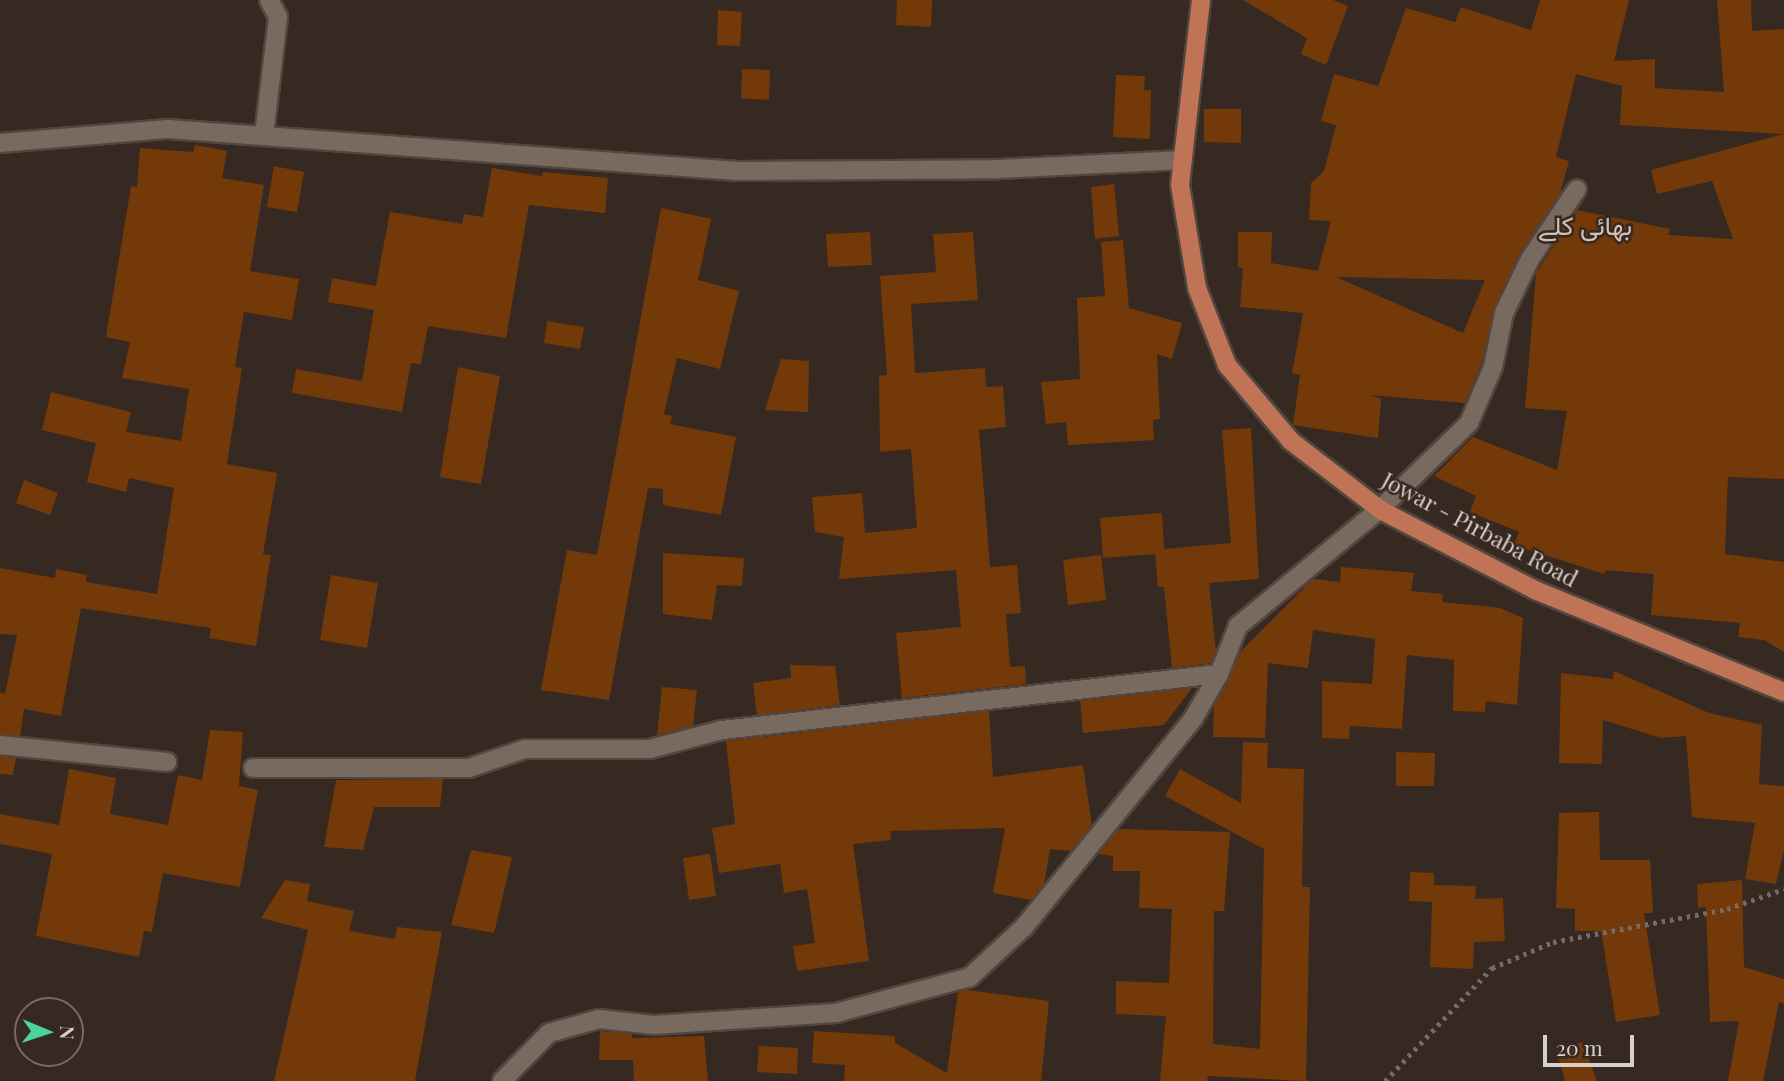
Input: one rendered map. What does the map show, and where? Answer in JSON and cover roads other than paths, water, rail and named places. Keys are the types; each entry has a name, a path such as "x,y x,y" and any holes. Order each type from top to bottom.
{"main road":[{"name":"Jowar - Pirbaba Road","path":"1200,0 1180,185 1197,288 1227,365 1291,441 1380,509 1535,590 1784,692"}],"street":[{"path":"264,135 278,18 269,0"},
{"path":"0,142 167,129 737,171 998,169 1182,160"},
{"path":"502,1081 549,1033 599,1018 654,1025 836,1013 970,977 1024,927 1113,822 1193,719 1219,674 1238,626 1380,509 1469,423 1493,367 1504,313 1530,259 1577,189"},
{"path":"253,768 469,768 525,749 650,749 722,730 1219,674"},
{"path":"0,746 167,762"}],"district":[{"name":"بھائی كلے","path":"1585,225"}]}
